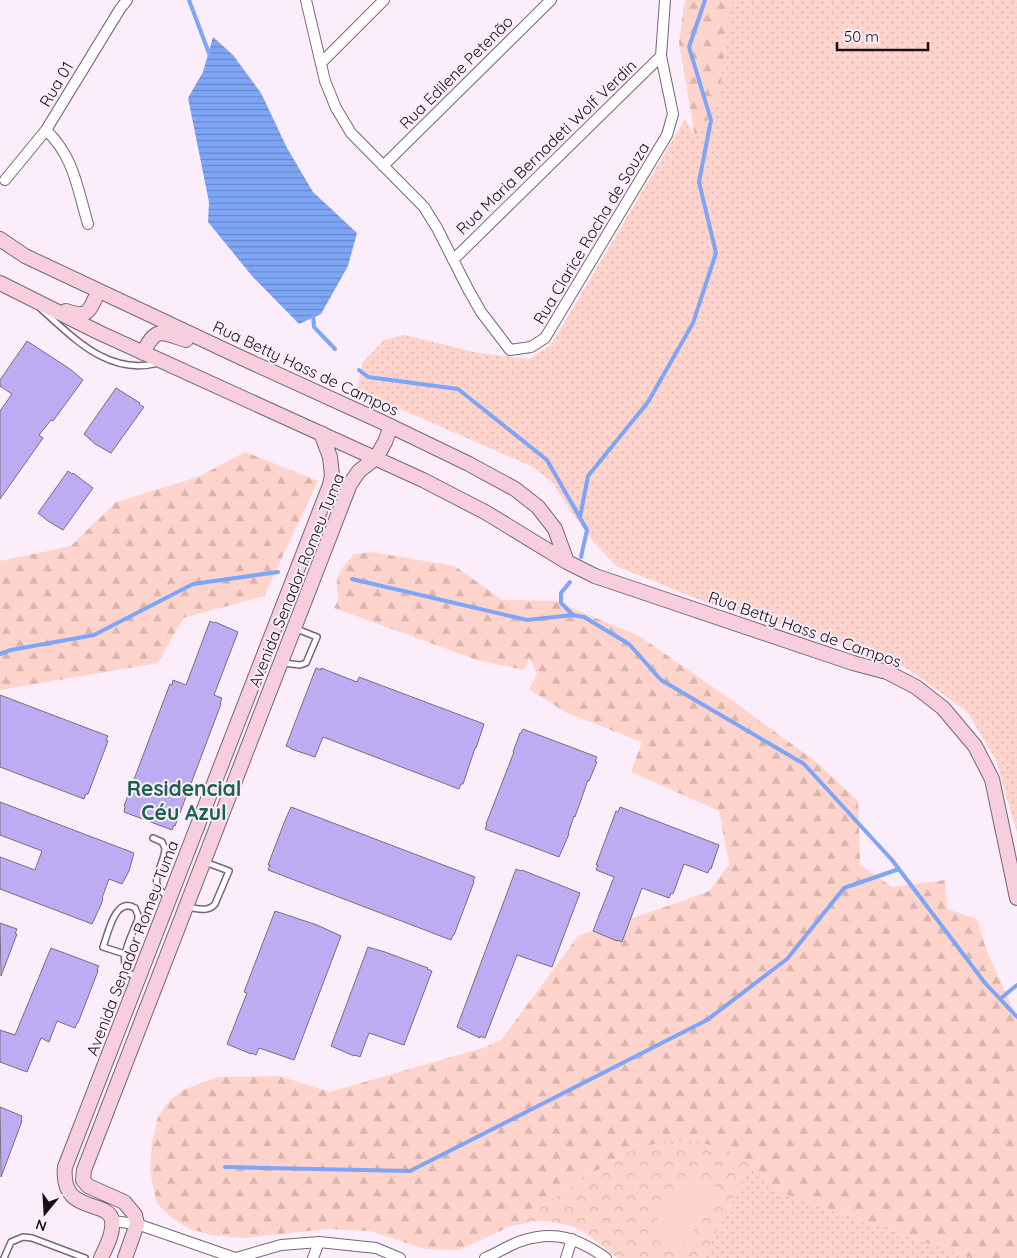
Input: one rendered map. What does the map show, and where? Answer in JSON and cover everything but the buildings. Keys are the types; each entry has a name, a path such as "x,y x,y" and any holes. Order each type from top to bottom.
{"street":[{"name":"Rua 01","path":"6,180 46,130 120,8 127,0"},
{"name":"Rua Clarice Rocha de Souza","path":"306,0 324,81 341,116 351,133 424,207 481,312 510,350 531,347 545,338 667,135 673,114 661,56 665,0"},
{"path":"321,62 384,0"},
{"name":"Rua Edilene Petenão","path":"383,166 551,0"},
{"name":"Rua Clarice Rocha de Souza","path":"662,25 671,0"},
{"name":"Rua Maria Bernadeti Wolf Verdin","path":"452,260 661,56"},
{"path":"46,130 59,144 70,161 88,224"},
{"name":"Rua Betty Hass de Campos","path":"0,239 25,256 391,426 515,489 538,507 555,529 567,562"},
{"name":"Rua Betty Hass de Campos","path":"0,283 27,298 163,362 376,458 485,512 567,562 595,576 853,663 887,672 922,692 943,708 961,728 975,746 992,779 1017,898"},
{"path":"27,298 80,315 85,314 100,291"},
{"path":"143,352 150,339 156,334 163,333 242,358"},
{"path":"376,458 386,442 391,426"},
{"name":"Avenida Senador Romeu Tuma","path":"112,1221 107,1212 78,1202 72,1196 65,1182 65,1167 330,485 332,476 330,457 321,433"},
{"name":"Avenida Senador Romeu Tuma","path":"137,1224 135,1215 128,1206 88,1186 83,1180 83,1175 350,484 359,471 376,458"},
{"path":"101,1258 110,1234 112,1221 137,1224 235,1258 281,1245 319,1242 376,1248 400,1258"},
{"path":"125,1258 137,1224"},
{"path":"485,1258 521,1241 546,1235 557,1235 583,1243 606,1258"},
{"path":"566,1258 572,1239"},
{"path":"314,1258 319,1242"}],"lane":[{"path":"27,298 68,334 93,352 115,363 134,367 163,362"},
{"path":"280,663 300,665 306,663 317,637 294,628"},
{"path":"154,838 162,842 166,852 156,880 157,885 163,893 171,897"},
{"path":"186,907 207,910 213,907 229,871 203,862"},
{"path":"125,954 104,947 116,912 122,906 131,906 137,911 138,919 125,954 124,962 126,970 138,978"},
{"path":"4,1258 11,1242 23,1237 32,1238 85,1258"}],"green space":[{"path":"686,0 734,0 730,4 718,105 695,138 679,42"},
{"path":"734,0 1017,0 1017,833 996,760 967,712 911,671 889,659 759,617 715,606 616,566 592,540 553,483 533,467 357,390 363,362 384,340 404,335 478,353 529,359 551,345 685,119 695,137 730,4"},
{"path":"245,452 318,481 264,596 183,618 158,663 0,690 0,561 71,546 116,502 198,477"},
{"path":"371,552 455,566 502,600 555,601 639,636 733,701 816,762 858,801 860,865 892,887 945,880 947,909 977,919 986,949 1017,1018 1017,1258 971,1258 782,1193 752,1164 633,1150 616,1158 511,1226 459,1250 425,1249 370,1231 329,1229 242,1238 211,1235 190,1229 172,1218 157,1204 150,1171 152,1142 158,1117 168,1102 183,1090 218,1077 279,1076 330,1092 486,1047 502,1039 578,936 709,891 729,864 719,811 631,772 642,742 565,712 529,689 537,674 529,657 524,670 477,660 334,608 338,598 337,581 344,566 355,554"},
{"path":"669,1141 713,1145 752,1164 703,1258 618,1258 584,1232 572,1226 548,1221 536,1221 511,1226 616,1158 642,1147"},
{"path":"752,1164 782,1193 971,1258 703,1258"},
{"path":"690,1170 720,1190 679,1252 649,1232"}],"water":[{"path":"213,37 233,55 261,93 287,148 313,192 357,233 348,266 321,314 299,324 252,276 208,222 209,202 188,98 203,72"}],"waterway":[{"path":"189,0 210,56"},
{"path":"580,517 588,476 648,402 693,323 716,253 699,182 711,120 689,47 705,0"},
{"path":"313,314 314,327 335,349"},
{"path":"359,370 368,377 458,389 547,460 587,530 581,557"},
{"path":"0,654 11,650 94,635 193,584 278,572"},
{"path":"352,579 527,620 573,615"},
{"path":"570,582 561,593 561,603 573,615 584,617 629,644 661,680 804,764 892,860 985,983 1017,1017"},
{"path":"225,1167 410,1171 707,1020 787,959 844,888 899,869"},
{"path":"1000,999 1017,985"}],"district":[{"name":"Residencial Céu Azul","path":"184,800"}]}
